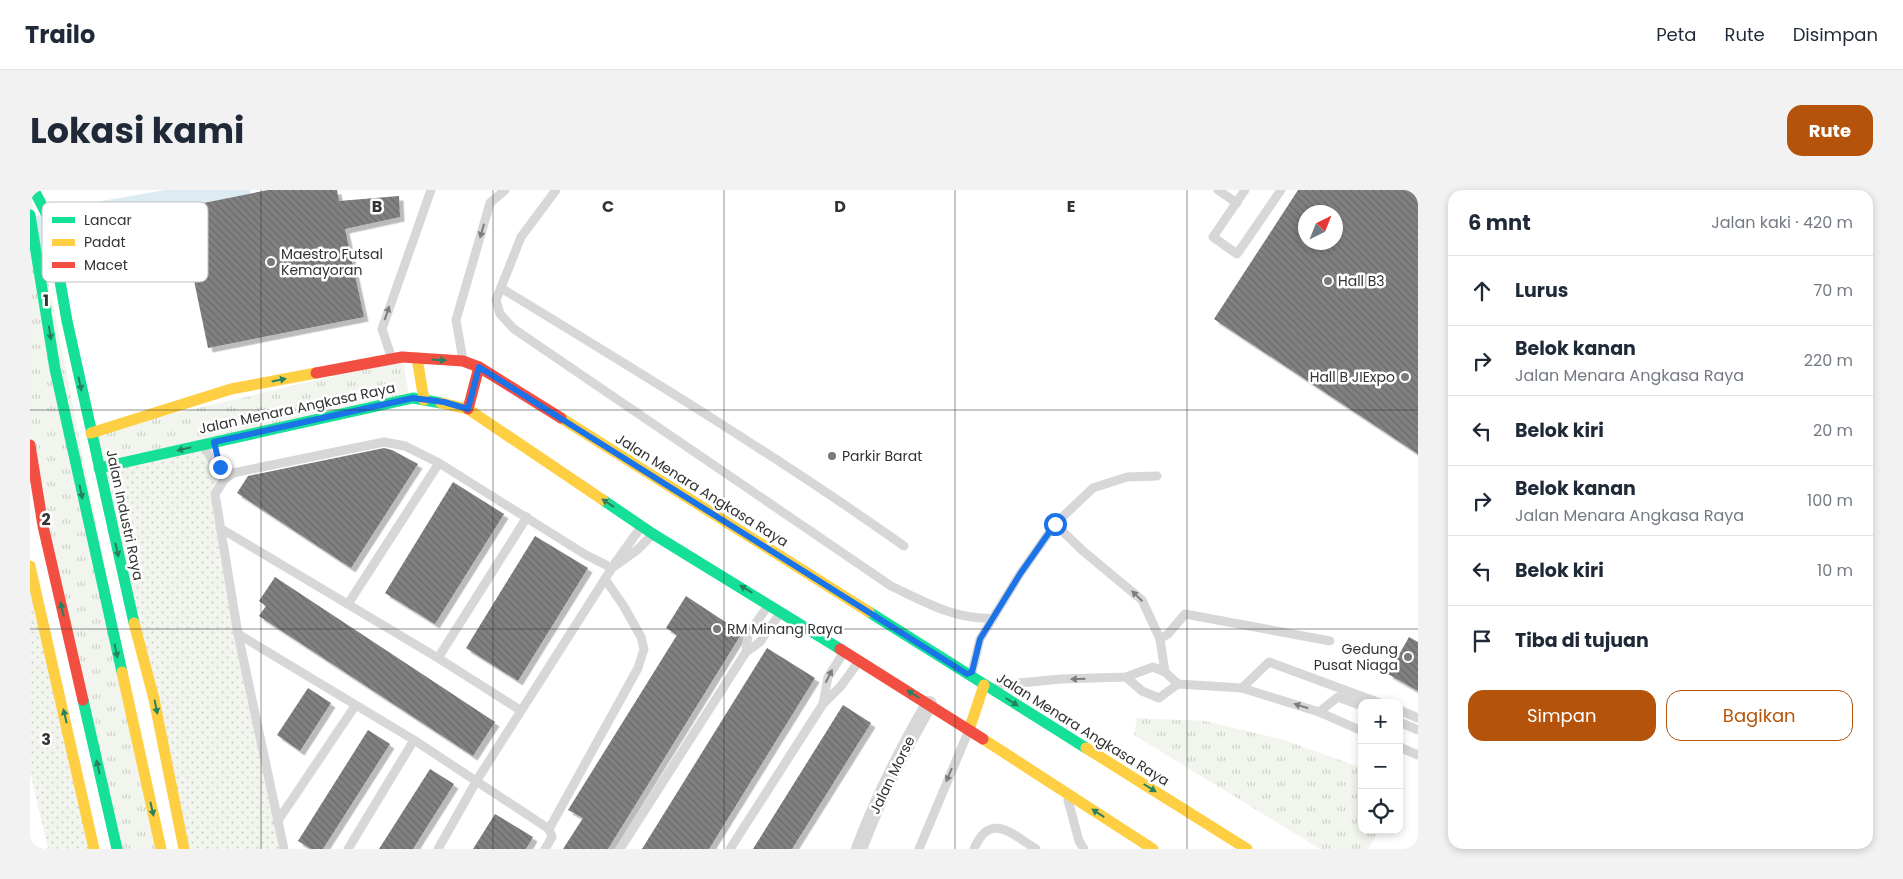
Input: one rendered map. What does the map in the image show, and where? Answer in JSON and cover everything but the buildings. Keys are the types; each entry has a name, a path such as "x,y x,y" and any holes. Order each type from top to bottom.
{"street":[{"name":"Jalan Industri Raya","path":"34,190 42,205"},
{"path":"30,215 55,369 106,608 161,849"},
{"name":"Jalan Industri Raya","path":"60,282 67,321 128,601 154,699 184,849"},
{"name":"Jalan Menara Angkasa Raya","path":"91,433 231,389 392,359 417,358 463,362 479,367 1247,849"},
{"path":"417,358 424,400"},
{"path":"468,409 479,367"},
{"name":"Jalan Menara Angkasa Raya","path":"99,468 413,398 468,409 653,534 770,603 1153,849"},
{"path":"30,445 43,526 117,849"},
{"path":"30,512 43,526"},
{"path":"30,566 94,849"},
{"path":"106,608 128,601"},
{"path":"969,730 984,685"},
{"name":"Jalan Morse","path":"859,849 888,780 929,704"}],"lane":[{"path":"392,359 382,329 431,190"},
{"path":"463,362 456,320 490,202 505,190"},
{"path":"556,190 521,237 496,300 500,314 514,329 891,586 945,612 976,619 994,618"},
{"path":"1218,190 1237,202"},
{"path":"1245,190 1213,237 1237,254 1281,190"},
{"path":"501,288 669,391 856,512 904,546"},
{"path":"284,849 238,634 220,528 215,494 224,480 233,473 384,442 405,446 439,463 586,556 612,568"},
{"path":"209,443 224,480"},
{"path":"348,604 439,463"},
{"path":"967,674 972,672 980,639 1020,574 1055,524 1093,488 1127,477 1157,476"},
{"path":"438,658 526,517"},
{"path":"1055,524 1142,600 1160,639 1164,672"},
{"path":"438,849 520,710 605,578 642,526"},
{"path":"220,528 438,658 520,710"},
{"path":"612,568 637,550 653,534"},
{"path":"549,829 638,668 644,649 633,622 605,578"},
{"path":"746,652 748,634 770,603"},
{"path":"620,849 746,652 760,642 782,611"},
{"path":"1160,639 1168,634 1185,614 1330,642"},
{"path":"238,634 414,740 549,829 552,837 545,849"},
{"path":"823,704 828,677 844,651"},
{"path":"730,849 823,704 836,692 859,660"},
{"path":"1242,688 1269,662 1369,699"},
{"path":"984,685 1007,686 1061,679 1126,677 1153,667 1164,672 1178,684 1242,688 1319,712 1358,729"},
{"path":"1126,677 1142,691 1160,698 1178,684"},
{"path":"1319,712 1338,698 1358,705"},
{"path":"277,822 355,706"},
{"path":"1403,712 1418,718"},
{"path":"1403,724 1418,730"},
{"path":"919,849 969,730"},
{"path":"348,849 414,740"},
{"path":"1403,749 1418,755"},
{"path":"1066,793 1079,841 1084,849"},
{"path":"974,849 978,838 988,828 1000,827 1036,849"}],"green space":[{"path":"30,190 42,250 42,282 48,282 161,849 117,849 30,445"},
{"path":"403,360 409,397 99,468 91,433"},
{"path":"203,445 222,480 214,494 284,849 184,849 99,468"},
{"path":"30,568 94,849 45,849 48,848 30,772"},
{"path":"1137,718 1205,721 1284,740 1358,767 1358,834 1377,834 1368,849 1320,849 1134,735"}],"waterway":[{"path":"188,202 211,198 235,190"},
{"path":"30,235 42,230"}],"traffic: fast":[{"path":"34,190 42,205"},
{"path":"30,215 55,369 122,672"},
{"path":"60,282 67,321 134,623"},
{"path":"99,468 413,398 441,403"},
{"path":"603,500 653,534 840,649"},
{"path":"869,612 1086,748"},
{"path":"83,700 117,849"}],"traffic: slow":[{"path":"417,358 424,400"},
{"path":"91,433 231,389 316,373"},
{"path":"441,403 468,409 603,500"},
{"path":"561,418 869,612"},
{"path":"30,566 94,849"},
{"path":"134,623 154,699 184,849"},
{"path":"122,672 161,849"},
{"path":"969,730 984,685"},
{"path":"983,739 1153,849"},
{"path":"1086,748 1247,849"}],"traffic: jam":[{"path":"316,373 402,357 463,361 479,367 561,418"},
{"path":"468,409 479,367"},
{"path":"30,445 43,526 83,700"},
{"path":"840,649 983,739"}],"place":[{"name":"Maestro Futsal Kemayoran","path":"271,262"},
{"name":"Hall B3","path":"1328,281"},
{"name":"Hall B JIExpo","path":"1405,377"},
{"name":"Parkir Barat","path":"832,456"},
{"name":"RM Minang Raya","path":"717,629"},
{"name":"Gedung Pusat Niaga","path":"1408,657"}],"route":[{"path":"220,467 214,442 413,398 444,402 468,409 479,367 967,674 972,672 980,639 1020,574 1055,524"}]}
